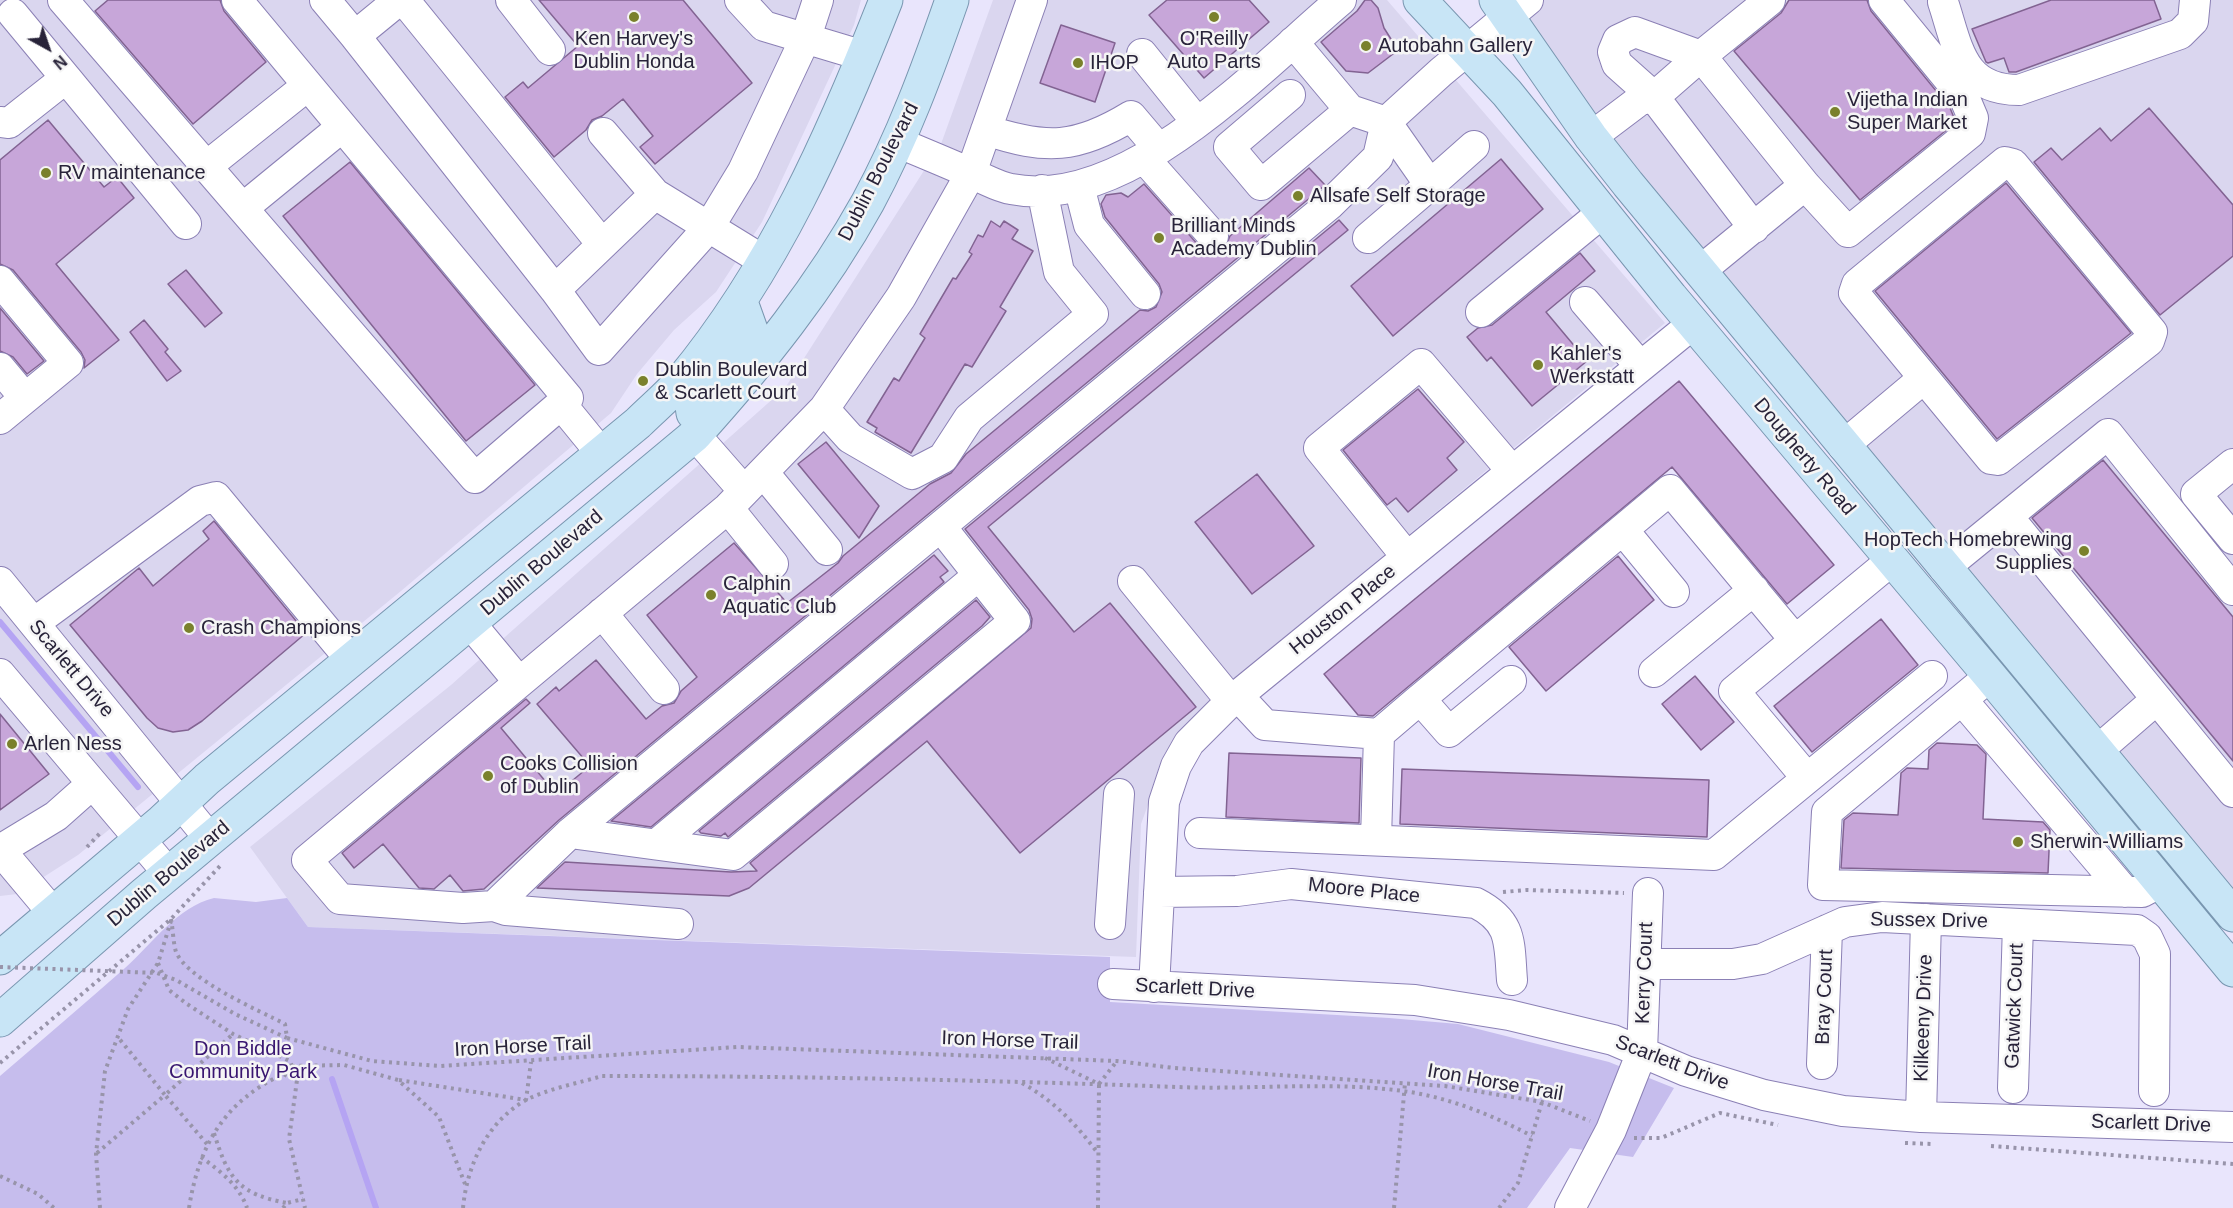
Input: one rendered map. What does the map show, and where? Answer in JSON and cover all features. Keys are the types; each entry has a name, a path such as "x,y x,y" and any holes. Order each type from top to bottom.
{"main road":[{"path":"0,958 351,660 601,453 680,383 741,302 792,212 846,104 886,0"},
{"name":"Dublin Boulevard","path":"0,1020 169,873 695,435 769,349 811,293 868,202 923,85 952,0"},
{"name":"Dougherty Road","path":"1420,0 1469,50 1827,485 1990,676 2233,970"},
{"name":"Dougherty Road","path":"1510,5 1598,145 1843,446 2233,915"},
{"path":"1602,213 1635,220 1666,256 1700,271"},
{"path":"695,435 692,406 751,330 741,302"},
{"path":"1827,485 1856,487 1903,543 1944,568"}],"street":[{"path":"68,2 475,478 568,398 237,0"},
{"path":"325,0 555,290 598,350 709,227 743,171 806,37 819,0"},
{"path":"355,36 399,0"},
{"path":"405,0 602,244"},
{"path":"511,0 550,50"},
{"path":"740,0 764,26 864,56"},
{"path":"678,924 506,910 494,906 463,908 340,899 307,860 745,490 824,409 901,297 971,173 1032,0"},
{"path":"1598,145 1650,114 1654,97 1770,0"},
{"path":"1754,228 1654,97 1617,64 1613,52 1622,36 1635,32 1701,56 1805,185 1848,232 1970,133 1973,118 1965,99 1884,0"},
{"path":"1945,1 1962,60 1972,75 1985,85 2001,90 2019,90 2180,34 2193,21 2195,0"},
{"path":"897,142 1010,189 1062,191 1112,176 1152,153 1196,121 1293,42 1325,5"},
{"path":"494,906 570,833 1329,205 1378,157 1386,122 1469,50 1510,5"},
{"path":"14,13 186,224"},
{"path":"1293,42 1350,110 1386,122 1430,185"},
{"path":"1142,54 1196,121"},
{"path":"0,122 9,123 66,78"},
{"path":"207,166 308,86"},
{"path":"1290,95 1230,147 1262,185 1350,110"},
{"path":"986,130 1036,143 1069,143 1101,134 1131,116 1152,153 1213,236"},
{"path":"243,208 342,127"},
{"path":"603,133 655,194 764,261"},
{"path":"1368,238 1474,146"},
{"path":"2005,162 2013,164 2151,332 2150,341 1998,460 1991,459 1924,378 1854,293 1857,284 2005,162"},
{"path":"1700,271 1805,185"},
{"path":"1079,186 1089,225 1145,294"},
{"path":"824,409 850,438 912,474 943,458 969,418 1093,314 1059,272 1042,190"},
{"path":"555,290 655,194"},
{"path":"1481,312 1602,213"},
{"path":"0,281 68,363 0,419"},
{"path":"1585,302 1640,366"},
{"name":"Houston Place","path":"1154,987 1164,802 1176,766 1189,743 1234,698 1694,322"},
{"path":"1407,556 1319,448 1421,364 1512,471"},
{"path":"0,368 25,398"},
{"path":"1843,446 1924,378"},
{"path":"561,404 601,453"},
{"path":"1944,568 2108,434 2233,590"},
{"path":"695,435 745,490 827,550"},
{"path":"2233,464 2196,494 2233,539"},
{"path":"745,490 773,564"},
{"path":"1133,581 1234,698 1265,725 1378,734 1670,490 1795,640"},
{"path":"34,623 200,501 216,497 351,660"},
{"path":"2008,517 2233,792"},
{"path":"570,833 733,855 1015,621 941,527"},
{"path":"1623,530 1674,592"},
{"path":"1808,778 1734,691 1891,561"},
{"path":"657,844 979,575"},
{"name":"Scarlett Drive","path":"0,582 210,839"},
{"path":"1654,672 1754,590"},
{"path":"602,613 664,689"},
{"path":"470,623 519,682"},
{"path":"0,674 169,873"},
{"path":"1200,833 1714,855 1932,676"},
{"path":"1990,676 1963,701 1827,812 1822,885 2142,892 2159,883"},
{"path":"1420,699 1449,732 1511,681"},
{"path":"2097,751 2157,699"},
{"path":"1963,701 2125,892"},
{"path":"1376,840 1378,734"},
{"path":"53,913 0,850 56,816 92,784"},
{"path":"1110,924 1119,794"},
{"name":"Moore Place","path":"1159,892 1237,891 1291,884 1455,900 1476,903 1489,910"},
{"name":"Kerry Court","path":"1570,1208 1624,1135 1642,1052 1648,893"},
{"path":"1489,910 1502,922 1508,935 1512,980"},
{"name":"Sussex Drive","path":"1646,964 1733,964 1762,959 1845,921 1882,917 2137,930 2146,937 2155,954 2157,972 2154,1091"},
{"name":"Kilkeeny Drive","path":"1921,1117 1926,919"},
{"name":"Gatwick Court","path":"2013,1088 2018,924"},
{"name":"Bray Court","path":"1822,1064 1827,930"},
{"name":"Scarlett Drive","path":"1113,984 1414,1000 1509,1015 1613,1040 1686,1071 1764,1095 1843,1111 1921,1117 2233,1127"}],"path":[{"path":"1489,910 1503,891 1648,893"},
{"path":"100,1208 96,1154 105,1071 128,1009 158,963 171,919"},
{"path":"171,919 176,952 188,966 230,997 285,1024 288,1038"},
{"path":"0,1063 171,919"},
{"path":"158,963 169,990 209,1020 290,1061 297,1080 289,1139 305,1208"},
{"name":"Iron Horse Trail","path":"0,966 157,973 176,980 227,1010 288,1038 372,1061 440,1066 738,1047 1117,1061 1174,1068 1445,1086 1542,1102 1624,1135"},
{"path":"96,1154 233,1034"},
{"path":"117,1036 207,1144"},
{"path":"1042,1057 1099,1084"},
{"path":"1098,1208 1099,1084 1117,1061"},
{"path":"526,1100 531,1062"},
{"path":"292,1066 344,1065 398,1080 526,1100"},
{"path":"189,1208 201,1157 207,1144 240,1101 263,1083 283,1074 297,1080"},
{"path":"463,1208 465,1185 478,1150 491,1129 526,1100 602,1076 1404,1091 1492,1115 1532,1136"},
{"path":"398,1080 439,1117 465,1185"},
{"path":"1021,1083 1042,1095 1072,1119 1098,1152"},
{"path":"1394,1208 1404,1083"},
{"path":"1499,1208 1518,1183 1542,1102"},
{"path":"214,1132 224,1167 241,1186 267,1199 287,1203 303,1199"},
{"path":"201,1157 228,1179 244,1198 247,1208"},
{"path":"0,1176 38,1194 54,1208"},
{"path":"283,1208 287,1203"}],"shaded area":[{"path":"0,0 861,0 854,25 762,222 716,292 674,330 637,374 611,413 401,591 78,855 17,894 0,896"},
{"path":"993,0 1387,0 1665,323 1258,659 1164,761 1141,824 1136,957 308,927 250,847 451,685 785,388 941,144"},
{"path":"1528,0 2233,0 2233,915 1507,16"}],"green space":[{"name":"Don Biddle Community Park","path":"214,898 256,902 287,898 308,927 1110,957 1110,1002 1458,1024 1609,1062 1674,1088 1633,1157 1570,1148 1527,1208 0,1208 0,1076 125,968 166,927 188,909"}],"building":[{"path":"108,0 220,0 224,11 266,62 193,124 95,11"},
{"path":"539,0 683,0 752,83 655,164 640,147 653,136 623,99 602,116 592,120 586,130 554,157 505,97 523,82 528,88 578,46"},
{"path":"1167,0 1249,0 1269,22 1204,78 1149,15"},
{"path":"1365,0 1371,0 1378,8 1384,28 1396,47 1393,54 1368,73 1346,71 1321,42 1357,11"},
{"path":"1789,0 1867,0 1871,11 1950,108 1955,120 1954,124 1860,200 1734,51 1781,13"},
{"path":"2051,0 2154,0 2161,19 2016,72 2009,72 2004,58 1986,62 1972,29"},
{"name":"IHOP","path":"1061,25 1115,43 1095,102 1040,83"},
{"path":"2149,108 2233,205 2233,256 2160,315 2034,162 2051,148 2062,160 2100,128 2111,141"},
{"path":"48,120 104,187 117,177 134,198 56,264 119,340 84,368 85,360 81,352 13,270 0,264 0,160"},
{"path":"1501,159 1543,209 1393,336 1351,286"},
{"path":"350,162 535,385 466,441 283,216"},
{"path":"1309,168 1325,185 559,820 484,889 463,891 450,875 434,889 419,888 383,844 354,868 342,853 526,699 530,703 501,728 556,794 590,766 537,704 556,687 559,691 596,660 646,719 662,706 674,703 681,691 697,677 647,615 734,543 787,603 838,563 843,556 930,484 951,473 966,454 1140,310 1148,311 1156,307 1162,292 1159,284 1105,217 1101,204 1106,195 1121,193 1128,197 1144,184 1200,247 1207,252 1216,253 1225,248 1230,236"},
{"path":"2006,183 2131,333 1997,439 1875,291"},
{"path":"1339,220 1348,230 988,527 1074,632 1110,603 1196,707 1020,853 927,741 749,888 729,896 537,888 565,862 731,872 757,871 750,863 1031,628 1032,619 1029,610 965,529"},
{"path":"991,221 1000,227 1004,221 1018,230 1012,239 1033,251 1000,307 1006,311 972,367 965,364 911,453 875,432 877,428 867,422 894,378 899,381 925,338 920,334 953,278 956,279 972,254 969,252 978,235 983,237"},
{"path":"1580,253 1595,271 1546,312 1587,361 1532,406 1491,357 1487,361 1467,337 1478,328 1492,325"},
{"path":"186,270 222,313 205,327 168,284"},
{"path":"0,308 44,361 27,374 13,357 0,351"},
{"path":"144,320 168,349 165,352 181,371 167,381 130,332"},
{"path":"1679,381 1834,565 1787,604 1672,467 1373,716 1358,715 1324,674"},
{"path":"1418,389 1464,442 1447,458 1457,470 1408,512 1396,498 1387,505 1343,450"},
{"path":"826,442 879,506 859,538 798,464"},
{"path":"2103,460 2233,617 2233,761 2032,518"},
{"path":"1257,474 1314,546 1252,594 1195,522"},
{"name":"Crash Champions","path":"214,521 306,633 202,721 188,730 173,732 158,728 147,718 70,625 139,568 153,586 209,539 203,531"},
{"path":"934,555 948,571 940,577 944,582 651,827 611,821"},
{"path":"1618,556 1654,600 1546,691 1509,647"},
{"path":"976,600 990,617 982,626 728,837 725,833 721,836 699,831"},
{"path":"1881,619 1918,665 1812,752 1774,706"},
{"path":"1695,676 1734,722 1701,750 1662,704"},
{"name":"Arlen Ness","path":"0,714 49,774 0,810"},
{"path":"1937,743 1977,745 1986,754 1983,819 2043,822 2050,830 2048,873 1841,868 1844,820 1853,813 1898,815 1901,773 1907,768 1928,769 1929,750"},
{"path":"1229,753 1361,758 1359,823 1226,817"},
{"path":"1402,769 1709,780 1707,837 1400,824"}],"waterway":[{"path":"0,622 138,787"},
{"path":"332,1079 376,1208"}],"place":[{"name":"Ken Harvey's Dublin Honda","path":"634,17"},
{"name":"O'Reilly Auto Parts","path":"1214,17"},
{"name":"Autobahn Gallery","path":"1366,46"},
{"name":"IHOP","path":"1078,63"},
{"name":"Vijetha Indian Super Market","path":"1835,112"},
{"name":"RV maintenance","path":"46,173"},
{"name":"Allsafe Self Storage","path":"1298,196"},
{"name":"Brilliant Minds Academy Dublin","path":"1159,238"},
{"name":"Kahler's Werkstatt","path":"1538,365"},
{"name":"Dublin Boulevard & Scarlett Court","path":"643,381"},
{"name":"HopTech Homebrewing Supplies","path":"2084,551"},
{"name":"Calphin Aquatic Club","path":"711,595"},
{"name":"Crash Champions","path":"189,628"},
{"name":"Arlen Ness","path":"12,744"},
{"name":"Cooks Collision of Dublin","path":"488,776"},
{"name":"Sherwin-Williams","path":"2018,842"}]}
